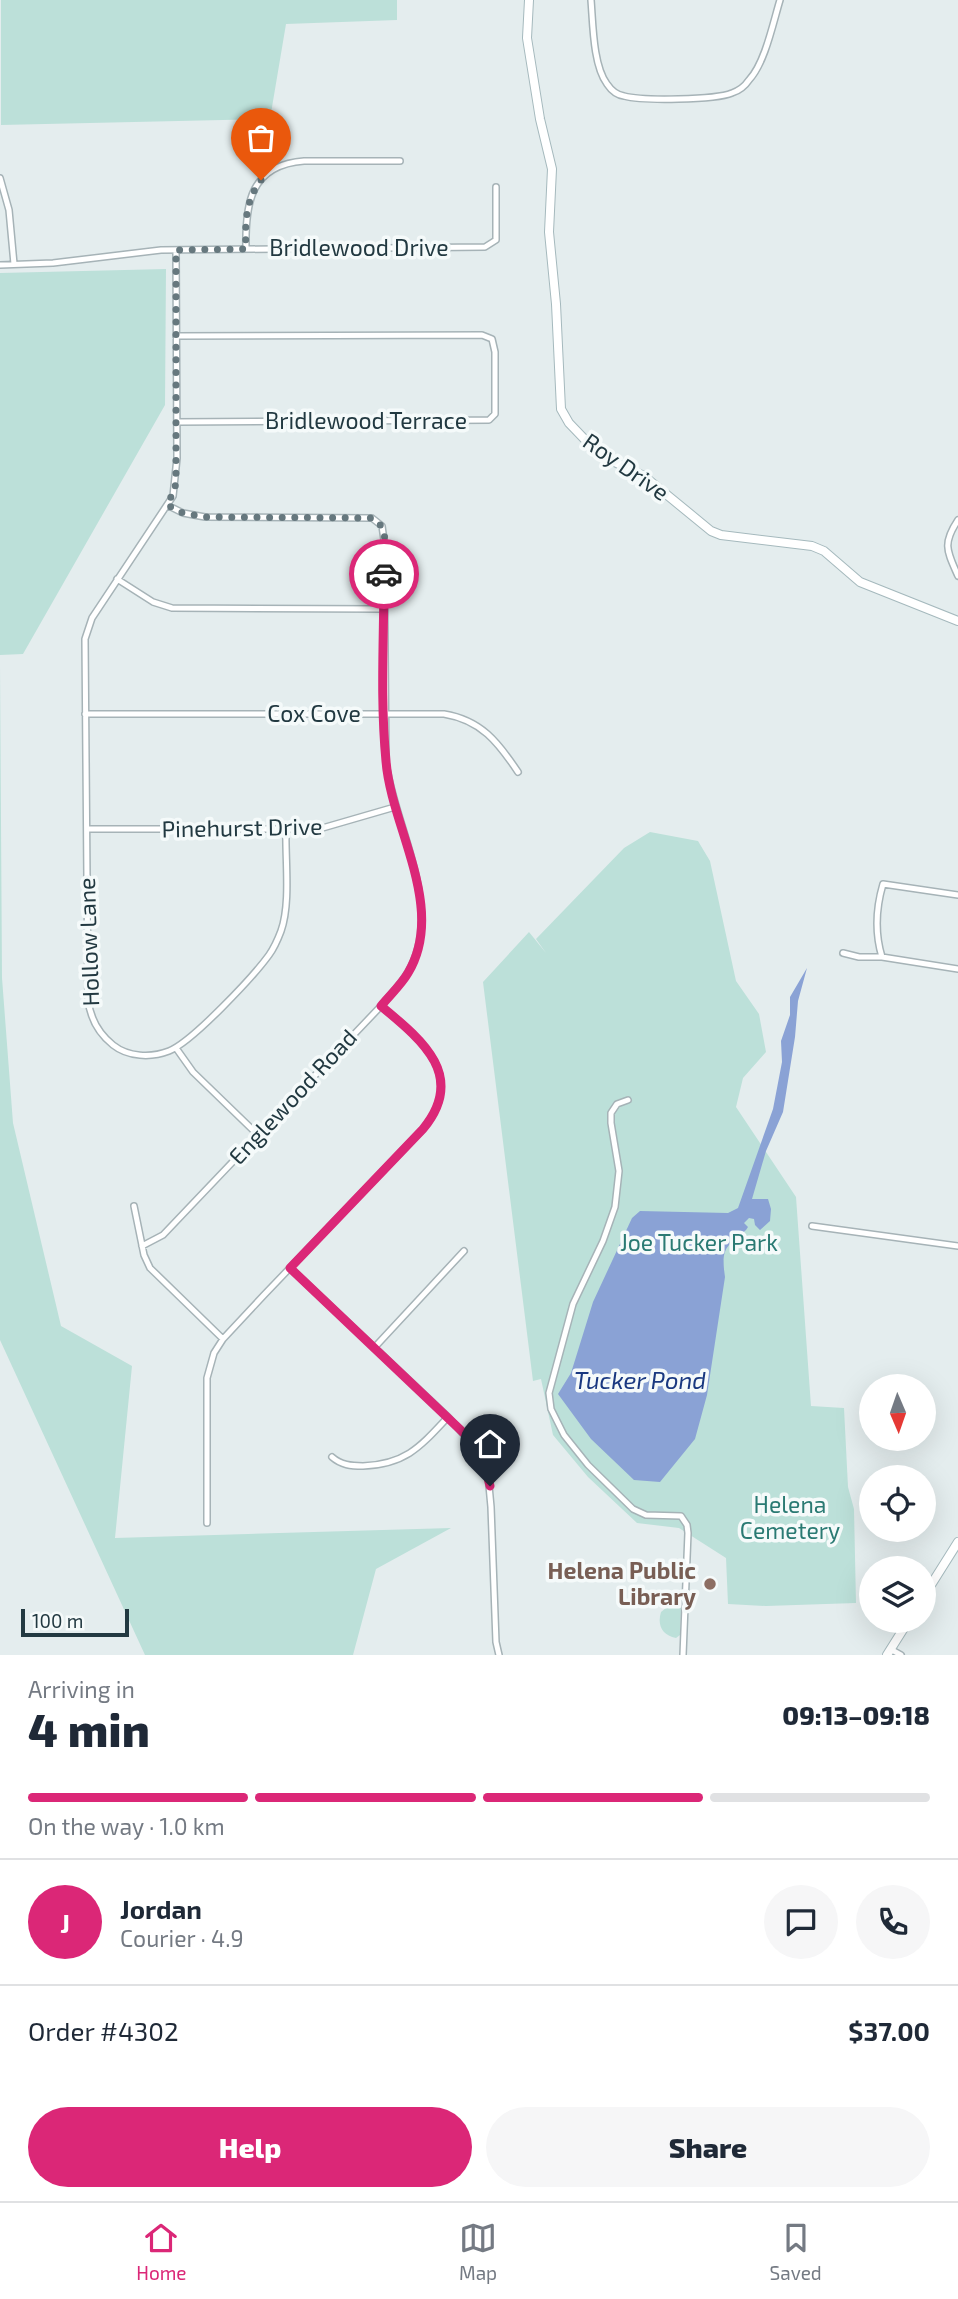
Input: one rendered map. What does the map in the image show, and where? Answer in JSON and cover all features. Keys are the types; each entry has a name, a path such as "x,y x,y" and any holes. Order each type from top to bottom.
{"street":[{"name":"Roy Drive","path":"529,0 527,38 540,119 552,169 549,232 558,331 559,403 569,423 600,454 645,477 711,531 721,535 812,546 824,551 860,582 958,621"},
{"path":"591,0 598,63 606,84 625,97 661,98 723,95 733,93 746,84 759,64 780,0"},
{"path":"246,249 246,222 254,189 264,176 279,167 294,162 400,161"},
{"path":"0,178 9,210 14,264"},
{"name":"Bridlewood Drive","path":"0,265 53,263 176,250 485,247 496,240 496,187"},
{"name":"Hollow Lane","path":"176,250 175,489 92,618 85,634 88,999 93,1020 105,1038 124,1052 137,1055 157,1055 176,1048 197,1032 261,964 281,930 285,907 286,829"},
{"name":"Bridlewood Terrace","path":"176,336 482,335 492,339 495,352 495,414 489,420 177,422"},
{"name":"Englewood Road","path":"142,1246 163,1235 381,1006 408,973 421,929 412,859 395,807 386,763 384,532 376,520 362,518 197,517 167,505"},
{"path":"958,520 947,542 950,560 958,576"},
{"path":"117,579 153,602 172,608 384,608"},
{"name":"Cox Cove","path":"85,714 444,714 467,719 494,738 518,772"},
{"name":"Pinehurst Drive","path":"86,829 286,829 333,826 395,807"},
{"path":"882,957 877,923 883,884 958,895"},
{"path":"844,953 958,970"},
{"path":"207,1523 207,1378 210,1361 223,1339 423,1129 438,1106 442,1085 435,1060 425,1046 381,1006"},
{"path":"176,1048 193,1072 258,1135"},
{"path":"628,1100 613,1108 610,1118 619,1171 615,1207 603,1241 570,1312 550,1385 549,1399 569,1443 633,1509 646,1515 681,1516 685,1521 688,1533 682,1655"},
{"path":"134,1206 142,1246 154,1273 223,1339"},
{"path":"812,1226 958,1246"},
{"path":"374,1348 464,1251"},
{"path":"290,1268 475,1447 488,1475 496,1655"},
{"path":"332,1457 348,1466 391,1463 415,1451 448,1418"},
{"path":"936,1578 956,1548"},
{"path":"900,1633 888,1652 901,1655"}],"green space":[{"path":"1,0 397,0 397,20 286,24 270,119 1,125"},
{"path":"166,269 165,405 23,654 0,655 0,273"},
{"path":"0,665 2,978 13,1123 61,1326 132,1366 115,1538 451,1528 376,1569 353,1655 145,1655 0,1340"},
{"name":"Joe Tucker Park","path":"650,832 698,841 710,861 736,981 759,1014 766,1052 743,1078 736,1107 796,1197 811,1406 844,1408 848,1487 854,1509 856,1603 766,1606 728,1604 726,1558 679,1528 637,1523 588,1477 553,1435 541,1379 533,1381 483,982 529,932 546,953 536,939 624,848"},
{"path":"672,1603 679,1603 681,1607 680,1635 676,1638 664,1632 660,1621 661,1612"}],"water":[{"name":"Tucker Pond","path":"807,968 798,1001 783,1112 766,1151 752,1199 768,1199 770,1221 760,1230 754,1219 749,1218 744,1223 748,1227 746,1230 729,1245 724,1254 725,1277 707,1395 695,1439 660,1482 634,1480 591,1439 558,1394 571,1373 593,1302 632,1218 640,1211 728,1213 738,1208 773,1109 782,1062 781,1041 790,1015 790,997"}],"way so far":[{"path":"261,180 248,205 246,249 176,250 176,477 173,496 167,505 197,517 372,518 382,526 384,532 384,574"}],"place":[{"name":"Helena Public Library","path":"710,1584"}],"route":[{"path":"384,574 386,763 392,800 414,866 421,929 408,973 381,1006 431,1053 441,1077 441,1096 432,1118 423,1129 290,1268 469,1438 485,1465 490,1486"}],"park label":[{"name":"Helena Cemetery","path":"790,1518"}]}
